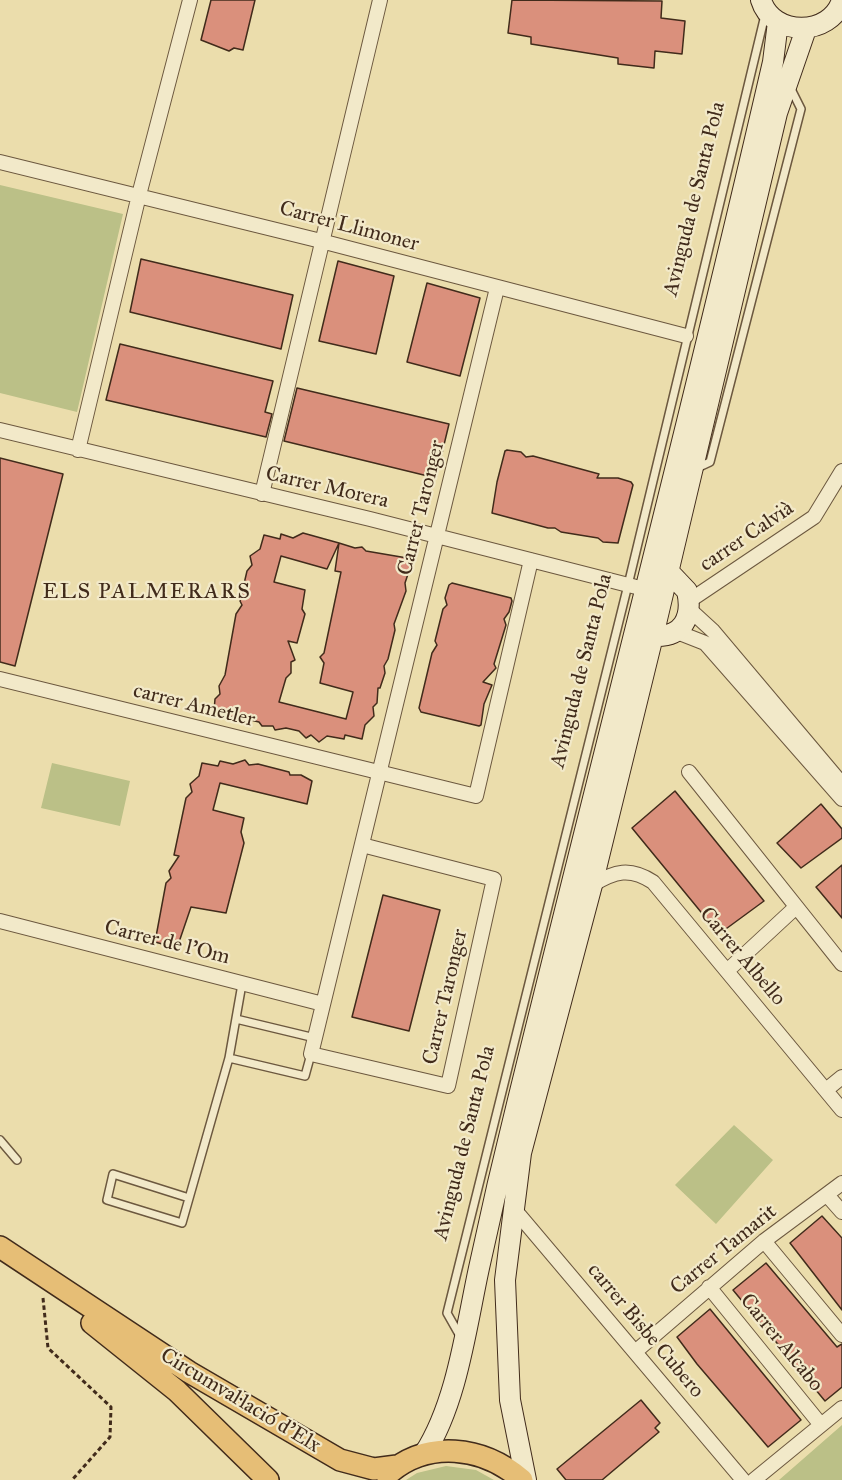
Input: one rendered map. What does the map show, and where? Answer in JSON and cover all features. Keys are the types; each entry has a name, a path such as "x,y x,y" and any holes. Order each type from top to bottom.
{"main road":[{"path":"765,8 796,28 806,29 831,18 841,4"},
{"name":"Avinguda de Santa Pola","path":"424,1454 439,1431 463,1341 490,1214 636,587 709,341 773,62 765,8"},
{"path":"526,1480 510,1400 505,1280 521,1153 592,885 787,80 806,29"},
{"path":"653,636 664,637 677,632 684,625 689,605 687,591 682,583 669,572"},
{"name":"Avinguda de Santa Pola","path":"636,587 657,574 669,572"},
{"name":"Avinguda de Santa Pola","path":"636,587 644,623 653,636"},
{"path":"0,1247 90,1314 177,1391 268,1480"},
{"path":"0,1263 42,1290 90,1314"},
{"name":"Circumval·lació d'Elx","path":"90,1314 340,1460 389,1473"},
{"path":"389,1473 424,1454 452,1450 480,1454 506,1466 522,1480"}],"street":[{"path":"78,450 139,195 190,0"},
{"path":"262,494 380,0"},
{"name":"Carrer Llimoner","path":"0,162 321,241 686,336"},
{"name":"Carrer Taronger","path":"362,845 494,879 448,1086 311,1054 497,288"},
{"name":"Carrer Morera","path":"0,430 636,587"},
{"name":"carrer Calvià","path":"689,605 814,517 842,471"},
{"path":"379,772 476,796 531,560"},
{"path":"689,605 842,784"},
{"path":"677,632 705,643 842,799"},
{"name":"carrer Ametler","path":"0,680 379,772"},
{"path":"689,772 842,964"},
{"name":"Carrer Albello","path":"592,885 622,871 639,873 653,882 842,1110"},
{"path":"727,972 796,907"},
{"name":"Carrer de l'Om","path":"0,921 323,1004"},
{"path":"825,1090 842,1077"},
{"name":"Carrer Tamarit","path":"635,1352 764,1241 842,1183"},
{"path":"827,1195 842,1212"},
{"name":"carrer Bisbe Cubero","path":"514,1209 743,1480"},
{"path":"764,1241 842,1335"},
{"name":"Carrer Alcabo","path":"709,1287 821,1425"},
{"path":"754,1480 842,1408"}],"lane":[{"name":"Avinguda de Santa Pola","path":"636,587 686,336 765,8"},
{"path":"189,1198 113,1174 107,1200 182,1223 229,1058 242,984"},
{"path":"236,1019 315,1038"},
{"path":"229,1058 305,1076 311,1054"},
{"path":"0,1140 17,1161"}],"path":[{"path":"42,1290 48,1348 111,1407 110,1437 72,1480"}],"green space":[{"path":"0,185 123,214 77,412 0,393"},
{"path":"52,763 130,781 120,826 41,808"},
{"path":"734,1125 773,1160 716,1224 675,1185"},
{"path":"842,1425 842,1480 779,1480"},
{"path":"446,1466 476,1470 494,1480 406,1480 417,1473"}],"building":[{"path":"211,0 255,0 243,50 234,48 229,51 201,40"},
{"path":"512,0 662,1 661,18 685,21 682,54 655,51 654,68 618,64 618,58 531,44 531,37 508,33"},
{"path":"141,259 293,295 281,349 130,312"},
{"path":"338,261 394,276 376,354 319,341"},
{"path":"427,283 480,298 460,376 407,362"},
{"path":"120,344 273,381 265,412 272,414 266,437 106,400"},
{"path":"297,388 449,424 436,478 284,441"},
{"path":"507,450 521,452 526,457 533,456 599,474 597,478 618,478 631,482 633,485 618,543 603,542 598,538 561,532 555,528 492,513 497,482"},
{"path":"0,458 63,474 15,666 0,662"},
{"path":"303,533 339,543 355,548 362,547 366,551 413,559 405,583 406,591 394,624 395,630 384,666 385,673 380,688 378,688 377,703 373,707 374,716 365,725 362,739 345,735 344,739 327,736 319,742 311,735 306,738 299,731 286,728 275,730 273,726 262,726 259,722 238,717 238,719 214,711 215,699 220,694 219,686 225,675 236,614 242,605 240,601 247,571 252,565 250,556 260,549 264,535 280,539 281,534 293,538","holes":["339,543 335,571 341,572 324,653 320,657 324,663 320,683 353,692 346,719 279,702 286,678 291,673 291,662 295,660 288,641 297,643 305,614 302,609 305,590 274,582 281,556 327,569"]},
{"path":"452,583 511,598 512,601 504,619 506,625 494,664 496,668 483,682 492,685 484,704 479,726 421,712 419,708 432,653 437,645 435,641 443,609 447,605 445,598 449,585"},
{"path":"245,760 249,765 258,764 289,772 290,775 301,775 312,781 307,804 220,783 213,810 244,818 241,832 244,843 226,913 191,907 177,948 155,942 166,883 171,878 169,871 179,856 174,855 186,798 192,792 190,784 199,776 202,763 218,766 220,761 233,764"},
{"path":"675,791 764,901 719,934 632,828"},
{"path":"821,804 842,829 842,838 801,868 777,843"},
{"path":"842,865 842,918 816,887"},
{"path":"383,895 440,910 409,1031 352,1017"},
{"path":"822,1216 842,1238 842,1310 790,1243"},
{"path":"766,1263 837,1347 842,1344 842,1387 825,1401 733,1290"},
{"path":"710,1309 801,1420 768,1447 697,1364 677,1337"},
{"path":"641,1400 660,1423 655,1428 659,1432 602,1480 566,1480 557,1469"}],"district":[{"name":"ELS PALMERARS","path":"147,593"}]}
